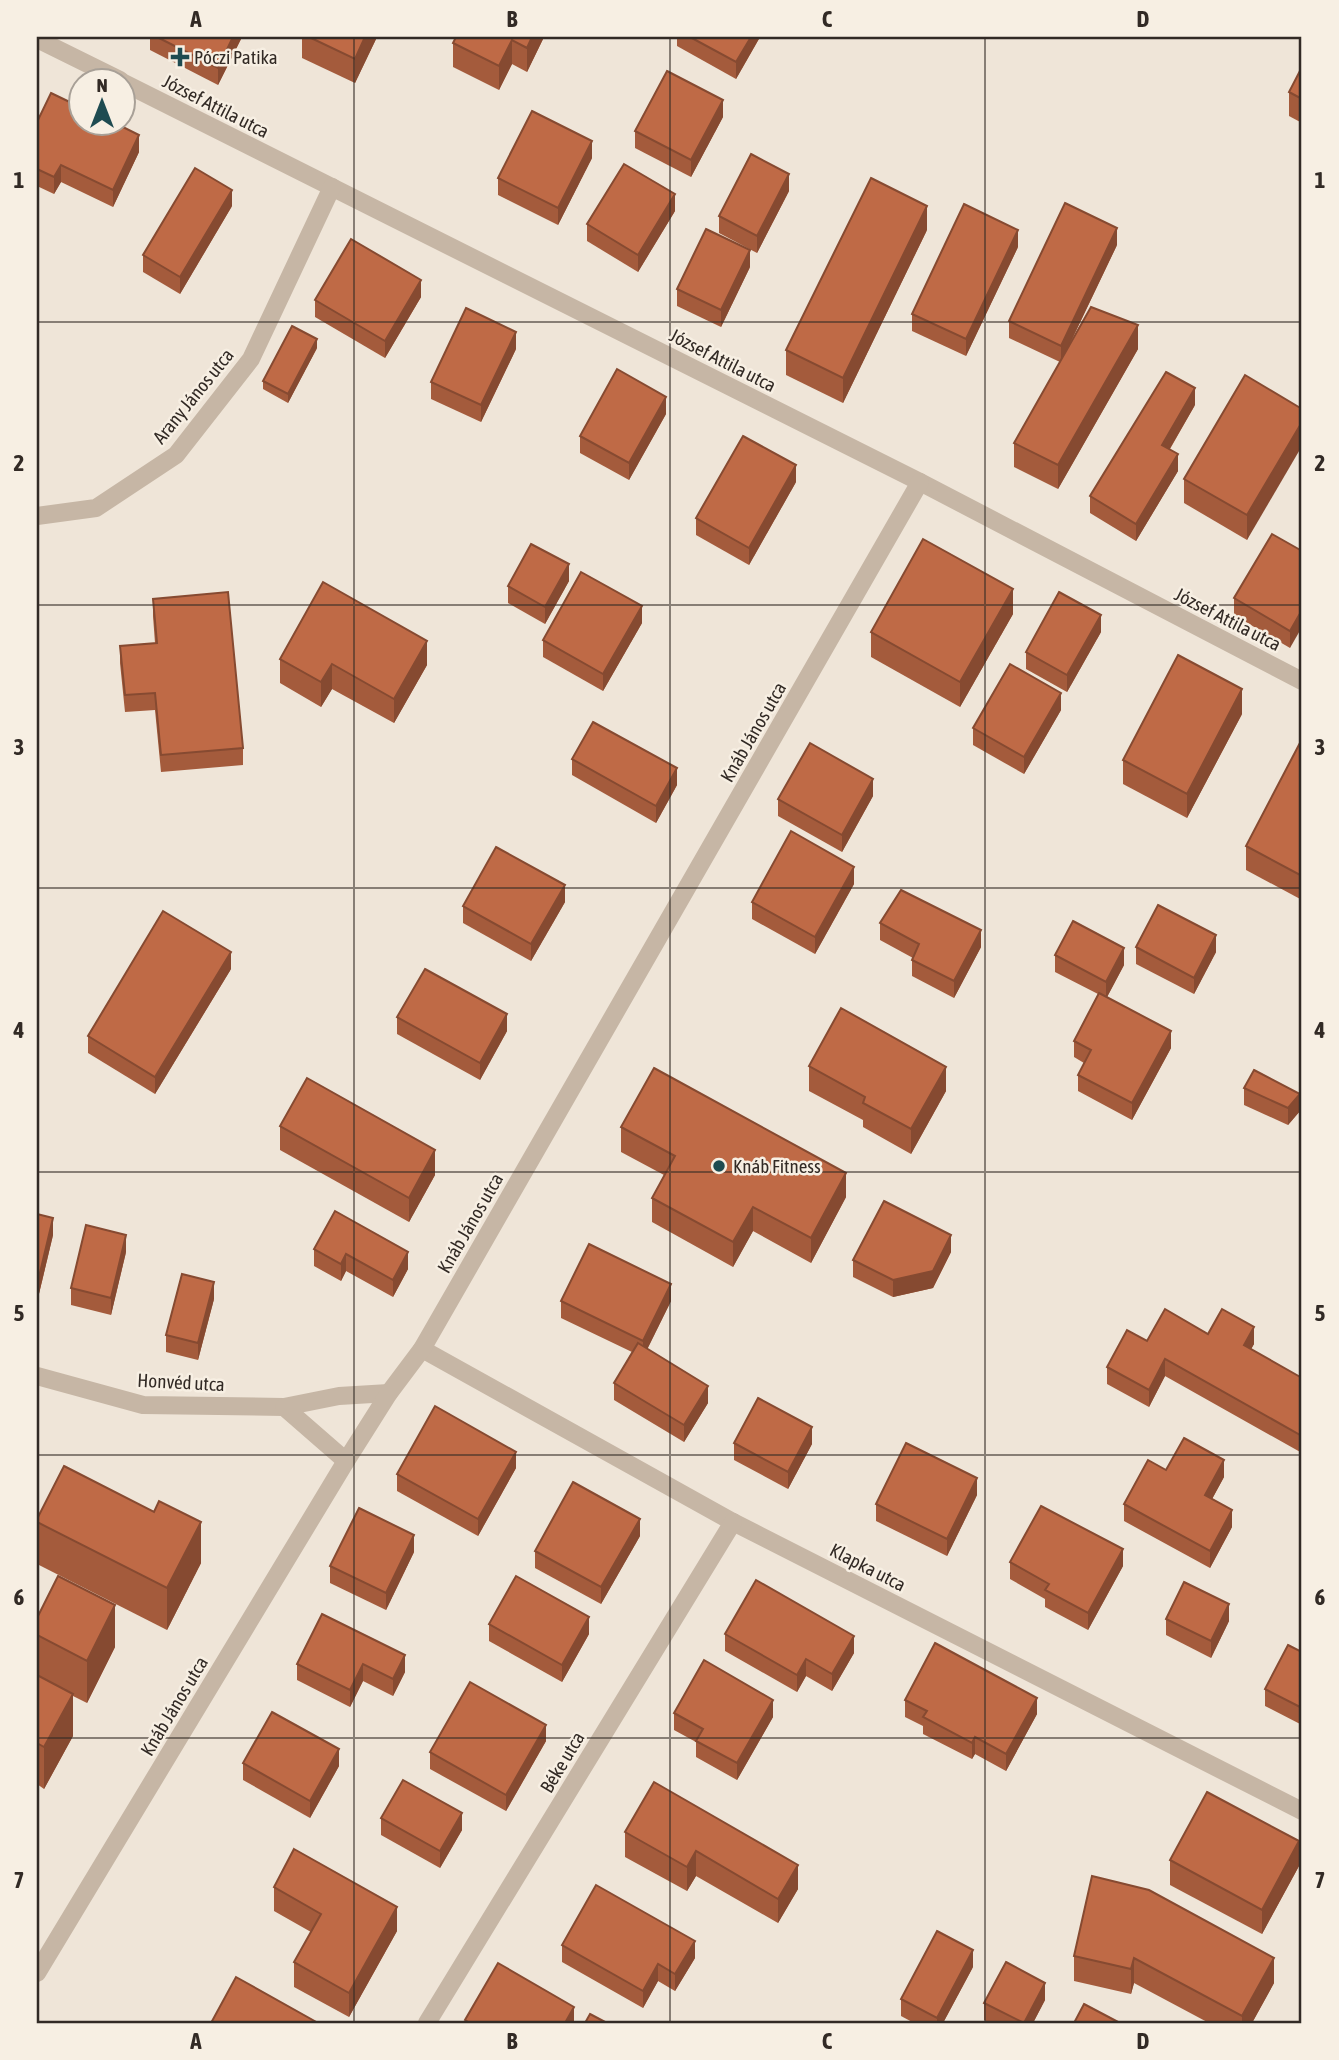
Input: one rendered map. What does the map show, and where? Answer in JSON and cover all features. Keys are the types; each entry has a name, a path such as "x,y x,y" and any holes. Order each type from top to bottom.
{"street":[{"name":"József Attila utca","path":"37,39 91,66"},
{"name":"József Attila utca","path":"136,89 920,482 1302,681"},
{"name":"Arany János utca","path":"37,516 96,508 176,455 251,359 332,187"},
{"name":"Knáb János utca","path":"37,1973 346,1461 422,1349 920,482"},
{"name":"Klapka utca","path":"422,1349 733,1522 1302,1811"},
{"name":"Honvéd utca","path":"37,1376 142,1405 284,1408 339,1396 390,1393"},
{"path":"284,1408 346,1461"},
{"name":"Béke utca","path":"427,2023 733,1522"}],"building":[{"path":"157,37 233,37 218,68"},
{"path":"309,37 365,37 355,59"},
{"path":"456,37 532,37 527,48 512,40 499,66 453,43"},
{"path":"690,37 751,37 736,62"},
{"path":"1302,67 1302,99 1289,92"},
{"path":"667,71 723,100 691,160 635,131"},
{"path":"51,93 66,100 66,136 139,135 113,190 61,165 54,177 37,169 37,122"},
{"path":"532,111 592,141 558,208 498,178"},
{"path":"751,154 789,174 757,236 719,216"},
{"path":"624,164 675,194 638,255 587,224"},
{"path":"195,168 232,190 180,277 143,255"},
{"path":"871,178 927,206 843,378 786,350"},
{"path":"1065,203 1117,228 1061,346 1009,321"},
{"path":"964,204 1018,230 966,339 912,314"},
{"path":"706,229 750,250 721,310 677,289"},
{"path":"351,239 421,280 385,341 315,300"},
{"path":"1091,307 1138,325 1058,465 1014,443"},
{"path":"466,308 516,332 481,405 431,382"},
{"path":"292,326 317,339 288,394 263,381"},
{"path":"617,369 666,397 629,463 580,436"},
{"path":"1166,372 1195,388 1162,445 1178,454 1136,524 1090,496"},
{"path":"1245,375 1302,409 1302,422 1247,515 1184,479"},
{"path":"743,436 796,465 749,548 696,518"},
{"path":"1272,534 1302,551 1302,610 1290,631 1234,598"},
{"path":"923,539 1013,589 960,682 871,632"},
{"path":"531,544 569,564 545,607 508,586"},
{"path":"581,572 642,606 603,674 543,640"},
{"path":"323,582 427,641 394,699 332,664 321,682 280,659"},
{"path":"228,592 243,748 161,755 155,693 125,695 120,646 157,643 153,599"},
{"path":"1059,592 1101,615 1067,675 1026,652"},
{"path":"1178,655 1242,689 1187,794 1123,760"},
{"path":"1010,664 1061,693 1024,757 973,728"},
{"path":"593,722 677,768 656,806 572,759"},
{"path":"1302,739 1302,876 1246,846"},
{"path":"810,743 873,779 842,835 778,799"},
{"path":"791,831 854,867 815,937 752,902"},
{"path":"496,847 565,885 531,944 463,906"},
{"path":"901,890 981,930 954,981 912,960 919,944 880,923"},
{"path":"1158,905 1216,935 1194,978 1136,947"},
{"path":"163,911 231,952 155,1077 88,1036"},
{"path":"1073,921 1124,948 1106,982 1055,955"},
{"path":"425,969 507,1014 480,1063 397,1017"},
{"path":"1099,993 1171,1031 1132,1103 1078,1075 1091,1050 1074,1041"},
{"path":"841,1008 946,1067 911,1129 863,1103 865,1097 809,1066"},
{"name":"Knáb Fitness","path":"654,1068 846,1173 811,1238 753,1207 733,1242 652,1198 675,1156 621,1127"},
{"path":"1254,1070 1300,1094 1288,1108 1244,1088"},
{"path":"307,1078 435,1150 409,1198 280,1126"},
{"path":"884,1201 951,1235 933,1271 893,1280 853,1260"},
{"path":"335,1211 408,1252 393,1280 346,1254 341,1264 314,1249"},
{"path":"37,1214 53,1218 38,1281 37,1281"},
{"path":"86,1225 126,1235 111,1298 71,1288"},
{"path":"589,1244 671,1284 643,1341 561,1301"},
{"path":"182,1274 214,1282 198,1343 166,1335"},
{"path":"1165,1309 1208,1334 1222,1309 1254,1327 1244,1345 1302,1378 1302,1436 1165,1359 1149,1390 1107,1367 1127,1330 1147,1341"},
{"path":"638,1343 708,1386 684,1425 614,1383"},
{"path":"758,1398 812,1427 788,1472 734,1443"},
{"path":"435,1406 516,1452 478,1519 397,1474"},
{"path":"1184,1438 1224,1460 1205,1495 1232,1510 1210,1551 1124,1504 1148,1460 1166,1470"},
{"path":"906,1443 977,1478 947,1539 876,1504"},
{"path":"64,1466 154,1512 159,1501 201,1522 167,1588 37,1522"},
{"path":"573,1482 640,1519 601,1587 535,1551"},
{"path":"1041,1506 1123,1549 1088,1613 1045,1590 1049,1584 1010,1562"},
{"path":"359,1508 414,1535 386,1593 330,1566"},
{"path":"58,1576 115,1605 87,1661 37,1635 37,1618"},
{"path":"516,1576 589,1617 562,1665 489,1624"},
{"path":"756,1580 854,1636 832,1674 806,1659 797,1675 725,1634"},
{"path":"1184,1582 1229,1604 1211,1641 1166,1619"},
{"path":"322,1614 405,1655 393,1679 363,1664 350,1690 297,1664"},
{"path":"935,1643 1037,1698 1006,1754 975,1737 972,1743 923,1717 927,1711 905,1700"},
{"path":"1288,1645 1302,1652 1302,1708 1265,1689"},
{"path":"704,1660 773,1700 737,1763 696,1741 703,1729 674,1713"},
{"path":"37,1675 73,1694 44,1747 37,1743"},
{"path":"470,1682 546,1725 506,1795 430,1752"},
{"path":"272,1712 339,1749 310,1801 243,1763"},
{"path":"403,1780 462,1813 440,1851 381,1818"},
{"path":"654,1782 798,1865 778,1899 696,1851 687,1867 625,1832"},
{"path":"1207,1792 1299,1841 1262,1910 1170,1860"},
{"path":"294,1849 397,1907 349,1993 294,1962 321,1914 274,1887"},
{"path":"1092,1876 1149,1890 1274,1958 1242,2016 1134,1958 1131,1969 1074,1956"},
{"path":"596,1885 695,1941 675,1974 658,1964 643,1991 562,1945"},
{"path":"937,1931 973,1950 937,2018 901,1999"},
{"path":"1006,1962 1045,1983 1024,2023 984,2003"},
{"path":"498,1963 574,2007 565,2023 470,2023 465,2020"},
{"path":"236,1977 318,2023 211,2023"},
{"path":"1084,2004 1120,2023 1074,2023"},
{"path":"590,2014 607,2023 585,2023"}],"place":[{"name":"Póczi Patika","path":"180,57"},
{"name":"Knáb Fitness","path":"719,1166"}]}
